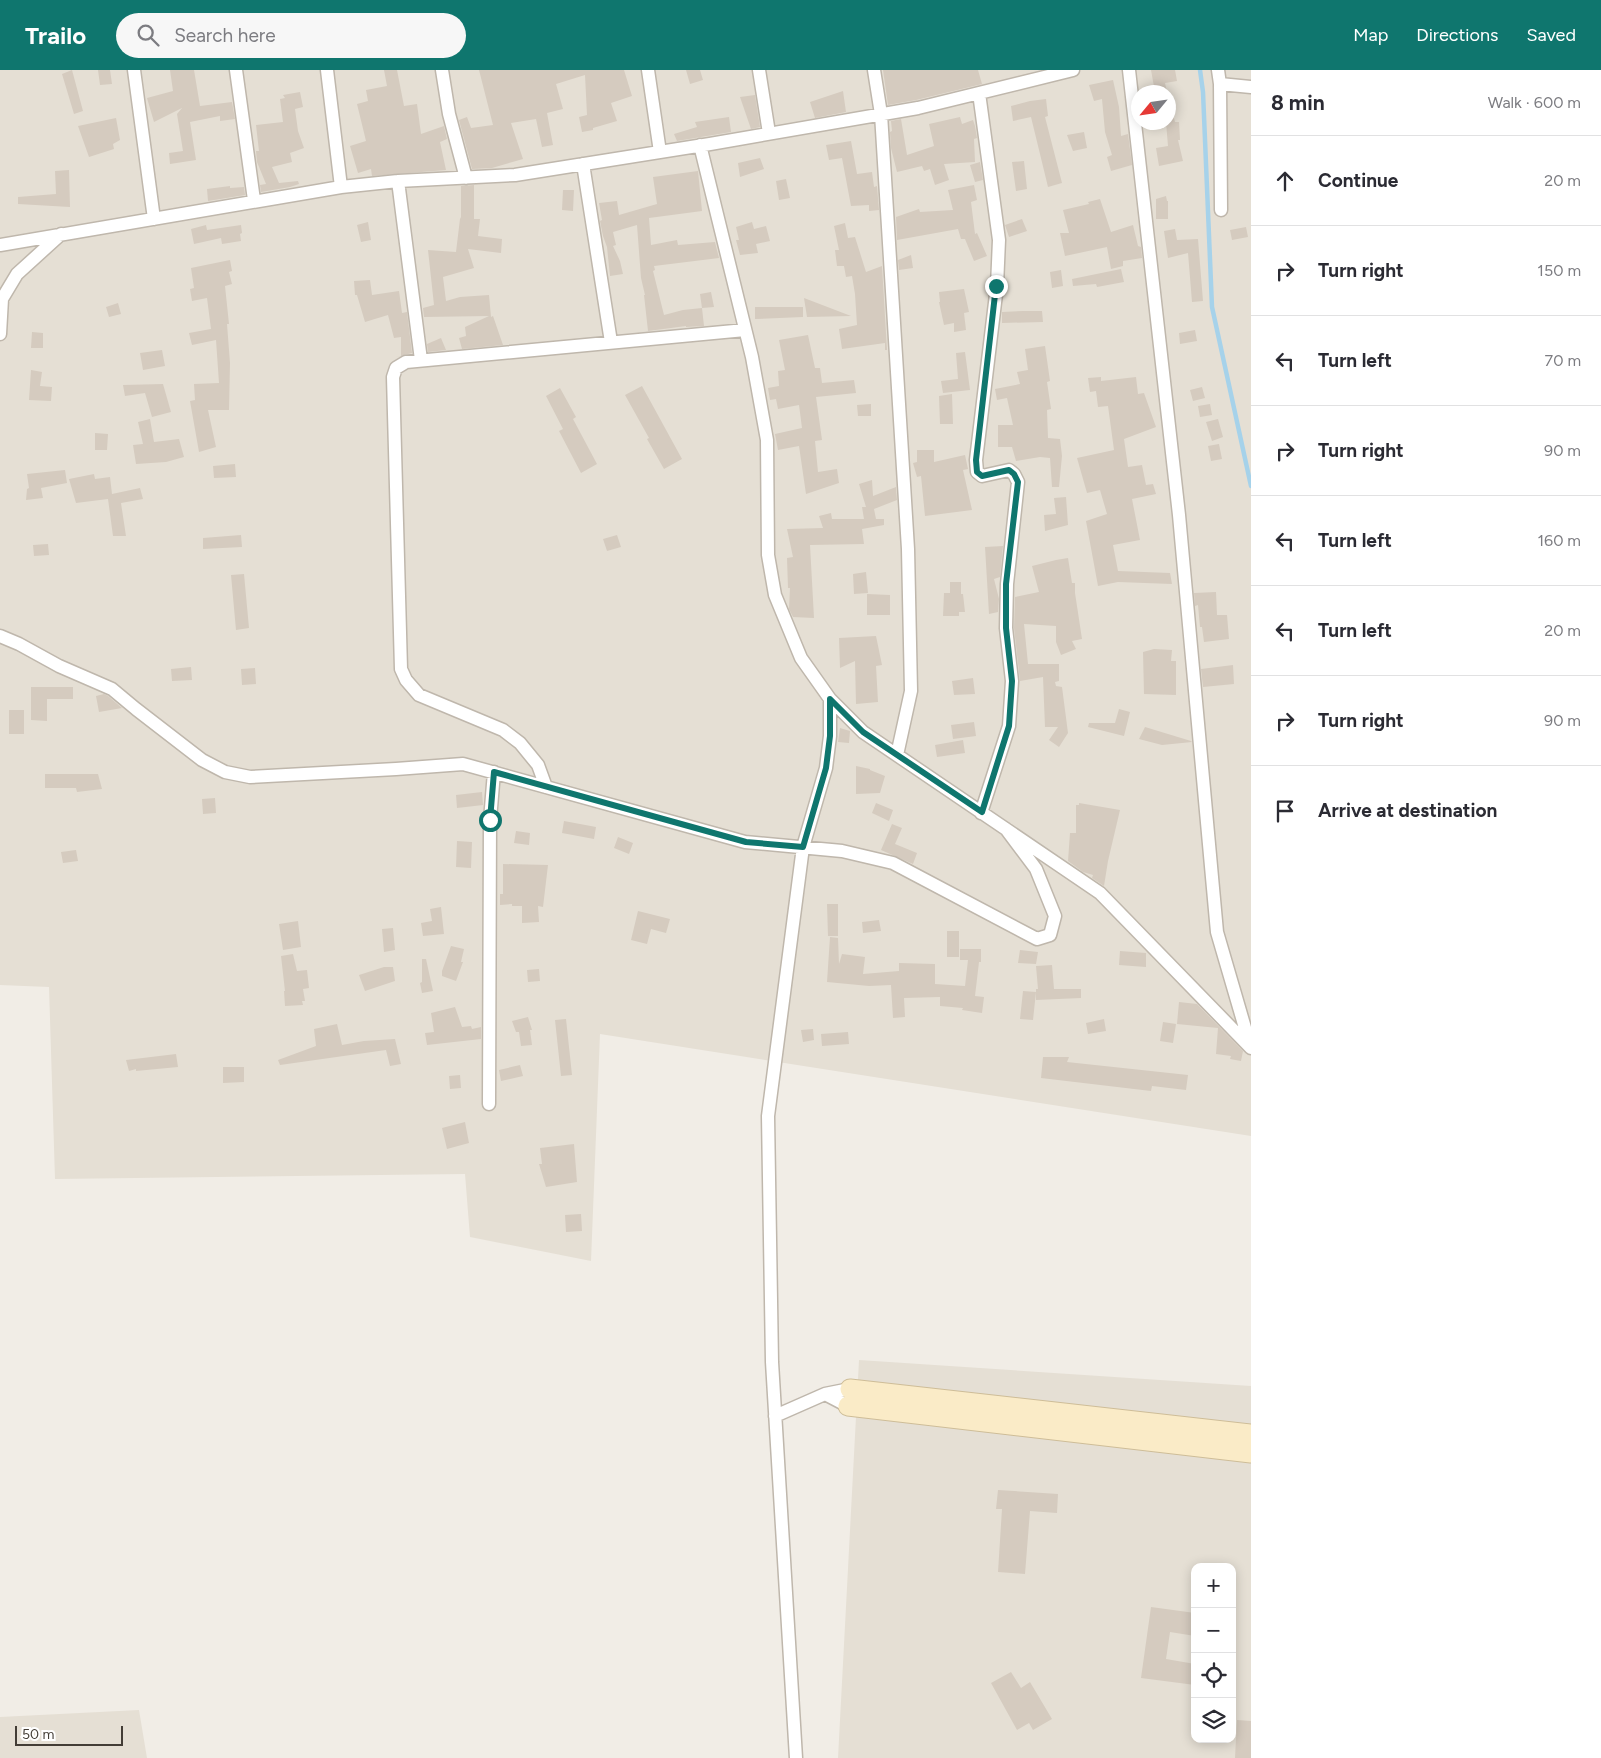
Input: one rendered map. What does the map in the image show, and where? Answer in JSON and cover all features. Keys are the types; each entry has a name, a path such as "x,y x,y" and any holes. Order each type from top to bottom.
{"street":[{"path":"134,70 154,219"},
{"path":"236,70 254,200"},
{"path":"327,70 341,187"},
{"path":"442,70 449,114 466,178"},
{"path":"648,70 660,152"},
{"path":"759,70 768,134"},
{"path":"874,70 881,114 908,549 911,691 897,755"},
{"path":"0,245 254,200 341,187 515,175 660,152 918,108 1073,70"},
{"path":"1129,70 1179,515 1217,932 1251,1048"},
{"path":"1218,70 1220,84 1221,210"},
{"path":"1220,84 1251,87"},
{"path":"978,93 999,240 996,286 976,460 977,472 982,476 1009,470 1014,474 1018,482 1006,584 1006,628 1012,681 1009,726 982,812"},
{"path":"700,145 752,357 767,440 768,556 775,595 801,658 830,699 863,732 1100,893 1251,1048"},
{"path":"582,164 610,342"},
{"path":"398,182 421,360"},
{"path":"0,334 2,299 17,274 61,234"},
{"path":"546,787 538,765 520,742 502,730 419,695 406,680 401,669 393,377 396,368 406,362 421,360 745,330"},
{"path":"0,636 59,666 112,689 202,760 225,772 250,777 463,764 746,842 842,851 894,863 1037,939 1050,935 1055,916 1036,869 1006,829"},
{"path":"796,1758 772,1362 768,1116 803,847 826,768 830,736 830,699"},
{"path":"489,1104 490,820 494,772"},
{"path":"775,1416 825,1394 1251,1453"},
{"path":"849,1398 1251,1434"}],"shaded area":[{"path":"0,70 1251,70 1251,1136 600,1034 591,1261 470,1237 465,1174 55,1179 49,987 0,985"},
{"path":"859,1360 1251,1386 1251,1758 838,1758"},
{"path":"139,1710 147,1758 0,1758 0,1717"}],"building":[{"path":"72,70 83,111 74,114 62,74"},
{"path":"98,70 110,70 112,84 100,85"},
{"path":"170,70 194,70 200,106 232,102 235,119 220,121 220,116 190,122 196,160 170,164 169,153 183,151 177,114 182,108 154,122 147,98 173,91"},
{"path":"384,70 397,70 404,106 417,104 421,134 444,126 447,139 440,142 446,170 372,176 371,169 358,173 350,146 366,141 357,104 368,101 366,90 387,86"},
{"path":"479,70 624,70 632,96 611,103 617,121 582,132 579,117 587,115 585,75 556,84 563,109 547,113 553,145 542,147 536,119 511,123 523,159 492,168 472,169 459,120 467,117 471,128 493,125"},
{"path":"686,70 700,70 703,80 690,84"},
{"path":"883,70 978,70 982,84 888,105"},
{"path":"1151,70 1175,70 1177,81 1165,83 1165,85 1154,85"},
{"path":"1113,80 1119,107 1121,136 1128,134 1132,165 1111,171 1107,157 1112,155 1105,132 1102,99 1094,101 1089,85"},
{"path":"843,91 846,112 815,118 810,102"},
{"path":"300,92 303,107 295,109 298,131 304,148 290,153 292,162 272,167 279,183 298,181 299,184 261,192 260,185 266,184 257,162 256,151 259,151 256,125 283,122 280,99 285,98 283,95"},
{"path":"755,95 760,127 751,129 740,97"},
{"path":"1046,99 1048,116 1045,117 1062,183 1048,187 1031,117 1013,121 1011,106"},
{"path":"729,117 731,132 677,141 674,134 697,127 695,122"},
{"path":"960,117 962,124 973,120 975,126 977,138 974,139 975,162 944,164 949,180 935,185 930,169 924,171 922,166 897,172 891,148 891,121 901,119 907,155 934,146 929,124"},
{"path":"116,118 120,140 113,144 114,149 89,157 78,126"},
{"path":"1176,122 1179,122 1180,140 1178,140 1183,161 1159,166 1156,148 1168,146 1167,130 1176,130"},
{"path":"1084,132 1087,148 1073,151 1067,135"},
{"path":"851,141 857,174 872,172 874,187 877,186 879,210 869,211 869,205 851,206 842,158 829,160 826,145"},
{"path":"760,158 764,169 740,177 738,163"},
{"path":"1024,161 1027,189 1016,191 1012,162"},
{"path":"980,162 983,180 975,182 970,165"},
{"path":"69,170 70,207 18,204 18,197 56,194 55,171"},
{"path":"698,171 702,211 649,218 651,245 677,240 678,245 715,242 719,258 654,266 655,270 653,271 664,315 702,308 704,326 686,326 648,331 637,225 613,232 616,245 613,246 620,261 623,274 610,276 607,247 600,221 602,220 599,203 617,201 619,215 657,204 653,177"},
{"path":"786,179 790,198 779,200 776,181"},
{"path":"474,185 474,219 480,219 478,236 502,239 501,253 468,249 474,268 443,277 446,301 460,297 489,295 491,317 493,316 503,345 462,349 459,338 466,336 465,327 489,316 424,317 423,308 434,305 428,250 456,252 461,217 461,186"},
{"path":"974,185 977,200 971,202 975,234 977,233 987,256 974,261 965,239 961,239 958,229 897,240 896,217 919,209 920,212 953,210 948,190"},
{"path":"230,186 230,188 244,187 245,195 208,201 207,189"},
{"path":"563,190 574,190 573,211 562,210"},
{"path":"1166,196 1168,201 1168,219 1156,219 1156,199"},
{"path":"1100,199 1111,232 1133,225 1138,246 1141,247 1142,258 1123,261 1123,266 1111,269 1107,247 1065,256 1060,233 1069,233 1063,210 1089,204 1088,202"},
{"path":"1022,219 1027,231 1009,237 1005,225"},
{"path":"368,222 371,240 361,242 357,225"},
{"path":"752,222 754,229 766,226 770,241 756,244 758,253 740,255 736,240 739,240 736,227"},
{"path":"845,223 848,238 855,237 866,272 882,266 887,350 885,350 885,343 842,349 839,329 857,325 852,276 846,277 844,266 837,266 835,250 839,250 834,226"},
{"path":"206,225 207,230 241,225 241,241 222,244 221,238 194,244 191,229"},
{"path":"1246,227 1248,237 1232,240 1230,230"},
{"path":"1175,229 1177,240 1198,239 1203,301 1192,302 1188,253 1168,258 1164,231"},
{"path":"911,255 913,268 899,270 898,260"},
{"path":"230,260 232,271 229,272 232,284 225,286 229,324 227,324 230,363 229,410 208,410 216,447 199,452 190,401 195,400 194,384 219,383 216,340 192,345 189,333 211,329 207,298 192,301 190,289 194,288 191,268"},
{"path":"1121,269 1124,282 1097,287 1096,284 1073,286 1072,279"},
{"path":"1061,270 1063,286 1052,288 1050,272"},
{"path":"370,280 372,295 399,291 402,313 407,312 412,353 401,356 401,337 394,338 388,315 365,322 357,295 355,295 354,281"},
{"path":"964,289 969,312 964,313 966,330 954,332 954,323 944,325 939,292"},
{"path":"711,292 714,307 702,308 700,294"},
{"path":"804,298 851,316 807,317"},
{"path":"118,303 121,314 109,317 106,307"},
{"path":"755,307 803,307 803,317 755,319"},
{"path":"1042,311 1043,322 1002,323 1002,312"},
{"path":"1195,330 1197,341 1180,344 1179,333"},
{"path":"32,332 43,333 43,348 31,348"},
{"path":"808,335 815,368 820,368 822,383 854,380 856,393 816,397 822,440 815,441 818,472 837,469 839,483 806,494 799,446 778,450 775,434 802,428 799,405 778,409 776,399 770,400 768,388 779,386 778,371 785,370 779,340"},
{"path":"441,338 446,350 428,352 427,344"},
{"path":"1045,346 1050,381 1047,382 1051,409 1047,410 1048,438 1060,439 1062,456 1059,487 1052,487 1050,458 1040,457 1016,461 1012,447 998,447 998,425 1013,425 1007,398 997,400 995,389 1020,384 1017,372 1028,370 1025,349"},
{"path":"162,350 165,366 143,370 140,353"},
{"path":"965,352 970,390 943,393 941,381 958,379 956,353"},
{"path":"31,370 42,372 40,386 52,387 51,401 29,400"},
{"path":"1101,377 1101,381 1136,377 1138,394 1144,393 1156,427 1124,439 1128,467 1142,465 1146,485 1153,484 1156,494 1132,499 1140,540 1113,545 1118,571 1170,573 1172,584 1118,582 1098,586 1086,521 1107,514 1100,490 1087,493 1077,458 1114,450 1108,406 1098,407 1096,391 1090,392 1088,378"},
{"path":"163,384 171,412 152,417 145,393 125,396 123,385"},
{"path":"642,386 682,459 664,469 625,395"},
{"path":"1202,387 1205,398 1193,401 1190,390"},
{"path":"560,388 576,417 573,419 597,464 581,473 559,431 563,429 546,396"},
{"path":"952,394 953,424 940,424 939,396"},
{"path":"871,404 871,416 858,416 857,405"},
{"path":"1210,404 1212,415 1200,417 1198,406"},
{"path":"150,419 154,442 179,439 184,457 166,462 136,464 133,445 143,444 138,422"},
{"path":"1218,419 1223,437 1212,441 1206,422"},
{"path":"95,433 108,434 107,450 95,450"},
{"path":"1219,444 1222,459 1211,461 1208,446"},
{"path":"917,450 934,450 934,462 965,455 968,469 963,470 972,510 925,516 921,476 917,477 913,463 917,462"},
{"path":"235,464 236,477 214,478 213,466"},
{"path":"65,470 67,483 41,488 43,498 26,500 27,489 29,488 27,474"},
{"path":"94,474 95,479 110,477 112,494 140,488 143,499 121,503 126,536 113,536 108,499 76,503 69,479"},
{"path":"872,480 873,496 896,487 897,500 874,509 876,519 884,519 884,525 862,529 864,544 810,545 814,618 793,617 789,609 790,588 788,588 787,558 793,557 787,529 823,528 819,516 831,513 832,519 864,519 862,507 866,507 859,484"},
{"path":"1066,497 1068,525 1045,531 1044,515 1056,514 1054,498"},
{"path":"241,535 242,547 203,549 203,538"},
{"path":"617,535 621,547 607,551 603,539"},
{"path":"48,544 49,555 34,556 33,545"},
{"path":"1003,546 1000,577 994,579 999,599 998,612 989,614 985,547"},
{"path":"1068,558 1072,583 1075,583 1082,639 1072,641 1076,649 1061,655 1056,642 1056,626 1024,624 1028,664 1059,664 1059,681 1055,682 1056,686 1062,687 1068,733 1059,747 1049,740 1058,727 1045,727 1043,677 1020,681 1014,628 1015,597 1039,592 1032,566"},
{"path":"866,572 868,593 854,594 853,574"},
{"path":"244,574 249,628 236,630 231,575"},
{"path":"950,582 961,582 961,594 963,594 965,612 959,612 959,616 943,616 944,593 950,593"},
{"path":"1216,592 1217,615 1227,615 1229,639 1204,642 1202,627 1200,627 1198,605 1195,606 1194,593"},
{"path":"867,594 890,595 890,615 867,615"},
{"path":"876,636 882,665 876,666 878,702 856,704 855,661 840,668 839,638"},
{"path":"1154,649 1172,650 1171,661 1176,661 1176,695 1144,694 1143,652"},
{"path":"1233,665 1234,684 1203,687 1201,669"},
{"path":"191,667 192,680 172,681 171,669"},
{"path":"255,668 256,684 242,685 241,669"},
{"path":"973,678 975,694 954,695 952,681"},
{"path":"31,687 73,687 73,699 47,699 47,721 31,720"},
{"path":"104,694 122,708 99,712 96,696"},
{"path":"1119,709 1130,712 1124,736 1088,727 1089,723 1115,723"},
{"path":"9,710 24,710 24,734 9,734"},
{"path":"974,722 976,736 953,739 951,725"},
{"path":"1145,727 1192,742 1162,745 1139,739"},
{"path":"840,728 850,731 849,743 838,742"},
{"path":"963,740 965,753 937,757 935,745"},
{"path":"856,766 870,769 885,776 880,793 856,794"},
{"path":"45,774 98,774 102,789 77,792 76,788 45,788"},
{"path":"482,792 483,805 457,808 456,795"},
{"path":"215,798 216,813 203,814 202,799"},
{"path":"876,803 893,810 889,821 872,813"},
{"path":"1079,803 1120,810 1104,886 1092,878 1093,875 1083,872 1068,861 1070,833 1076,833 1076,805 1079,805"},
{"path":"564,821 596,827 594,839 562,833"},
{"path":"892,824 902,828 895,844 917,853 913,864 881,850"},
{"path":"516,831 530,833 529,845 514,843"},
{"path":"618,837 633,843 629,854 614,848"},
{"path":"457,841 472,842 471,868 456,867"},
{"path":"76,850 78,861 63,863 61,852"},
{"path":"503,864 548,865 543,907 538,906 539,922 522,923 522,906 512,906 512,904 500,905 500,894 503,894"},
{"path":"827,904 838,904 838,936 828,936"},
{"path":"441,907 444,934 423,936 421,923 432,921 430,909"},
{"path":"638,911 670,919 666,933 651,929 647,944 631,940"},
{"path":"879,920 881,931 863,933 862,922"},
{"path":"298,921 301,947 283,950 279,924"},
{"path":"393,928 395,950 384,952 382,929"},
{"path":"947,931 959,931 959,957 947,957"},
{"path":"830,937 838,938 839,964 842,954 865,957 863,974 899,971 899,963 935,964 935,984 965,986 968,960 960,960 960,949 981,949 981,962 979,962 975,996 984,997 982,1013 962,1010 963,1008 940,1006 940,997 904,998 905,1017 893,1018 891,985 869,986 827,982"},
{"path":"451,946 464,949 461,962 463,962 456,981 442,976"},
{"path":"1020,950 1038,952 1036,964 1018,963"},
{"path":"1120,951 1146,953 1146,967 1119,965"},
{"path":"293,954 297,971 307,970 309,988 303,989 305,1001 302,1001 303,1005 285,1006 281,956"},
{"path":"422,959 426,959 433,991 422,993 420,983 422,982"},
{"path":"1052,965 1054,989 1081,989 1081,998 1036,1000 1036,989 1038,989 1036,966"},
{"path":"384,967 393,967 395,981 365,991 359,975"},
{"path":"539,969 540,981 528,982 527,970"},
{"path":"1023,991 1036,992 1033,1020 1020,1019"},
{"path":"1179,1002 1197,1004 1243,1051 1241,1061 1230,1059 1231,1056 1216,1054 1218,1028 1177,1024"},
{"path":"455,1007 462,1027 471,1026 472,1029 481,1027 481,1039 427,1045 425,1033 434,1032 431,1013"},
{"path":"528,1017 532,1030 530,1030 532,1045 521,1046 519,1032 516,1032 512,1021"},
{"path":"566,1019 572,1075 561,1076 555,1020"},
{"path":"1104,1019 1106,1031 1088,1034 1086,1023"},
{"path":"1163,1022 1176,1024 1173,1043 1160,1041"},
{"path":"337,1024 342,1045 395,1039 401,1064 390,1066 386,1050 280,1065 278,1060 316,1046 314,1029"},
{"path":"813,1029 814,1040 803,1042 801,1030"},
{"path":"848,1032 849,1044 822,1046 821,1034"},
{"path":"176,1054 178,1067 129,1071 126,1060"},
{"path":"1043,1057 1069,1057 1067,1062 1188,1075 1186,1090 1152,1086 1151,1091 1041,1078"},
{"path":"520,1065 523,1076 501,1081 499,1070"},
{"path":"223,1067 244,1067 244,1082 223,1083"},
{"path":"460,1075 461,1088 450,1089 449,1076"},
{"path":"465,1122 469,1143 447,1149 442,1128"},
{"path":"574,1144 577,1182 546,1187 539,1164 542,1164 540,1148"},
{"path":"581,1214 582,1231 566,1232 565,1215"},
{"path":"998,1490 1058,1494 1057,1513 1030,1511 1025,1574 998,1572 1002,1509 996,1509"},
{"path":"1151,1607 1191,1612 1191,1635 1170,1632 1166,1659 1191,1663 1191,1684 1141,1678"},
{"path":"1011,1672 1021,1688 1030,1682 1052,1719 1033,1730 1029,1723 1017,1730 991,1683"},
{"path":"1237,1720 1251,1721 1251,1758 1235,1758"}],"waterway":[{"path":"1200,70 1203,92 1212,307 1251,486"}],"route":[{"path":"490,820 494,772 746,842 803,847 826,768 830,736 830,699 863,732 982,812 1009,726 1012,681 1006,628 1006,584 1018,482 1014,474 1009,470 982,476 977,472 976,460 996,286"}]}
